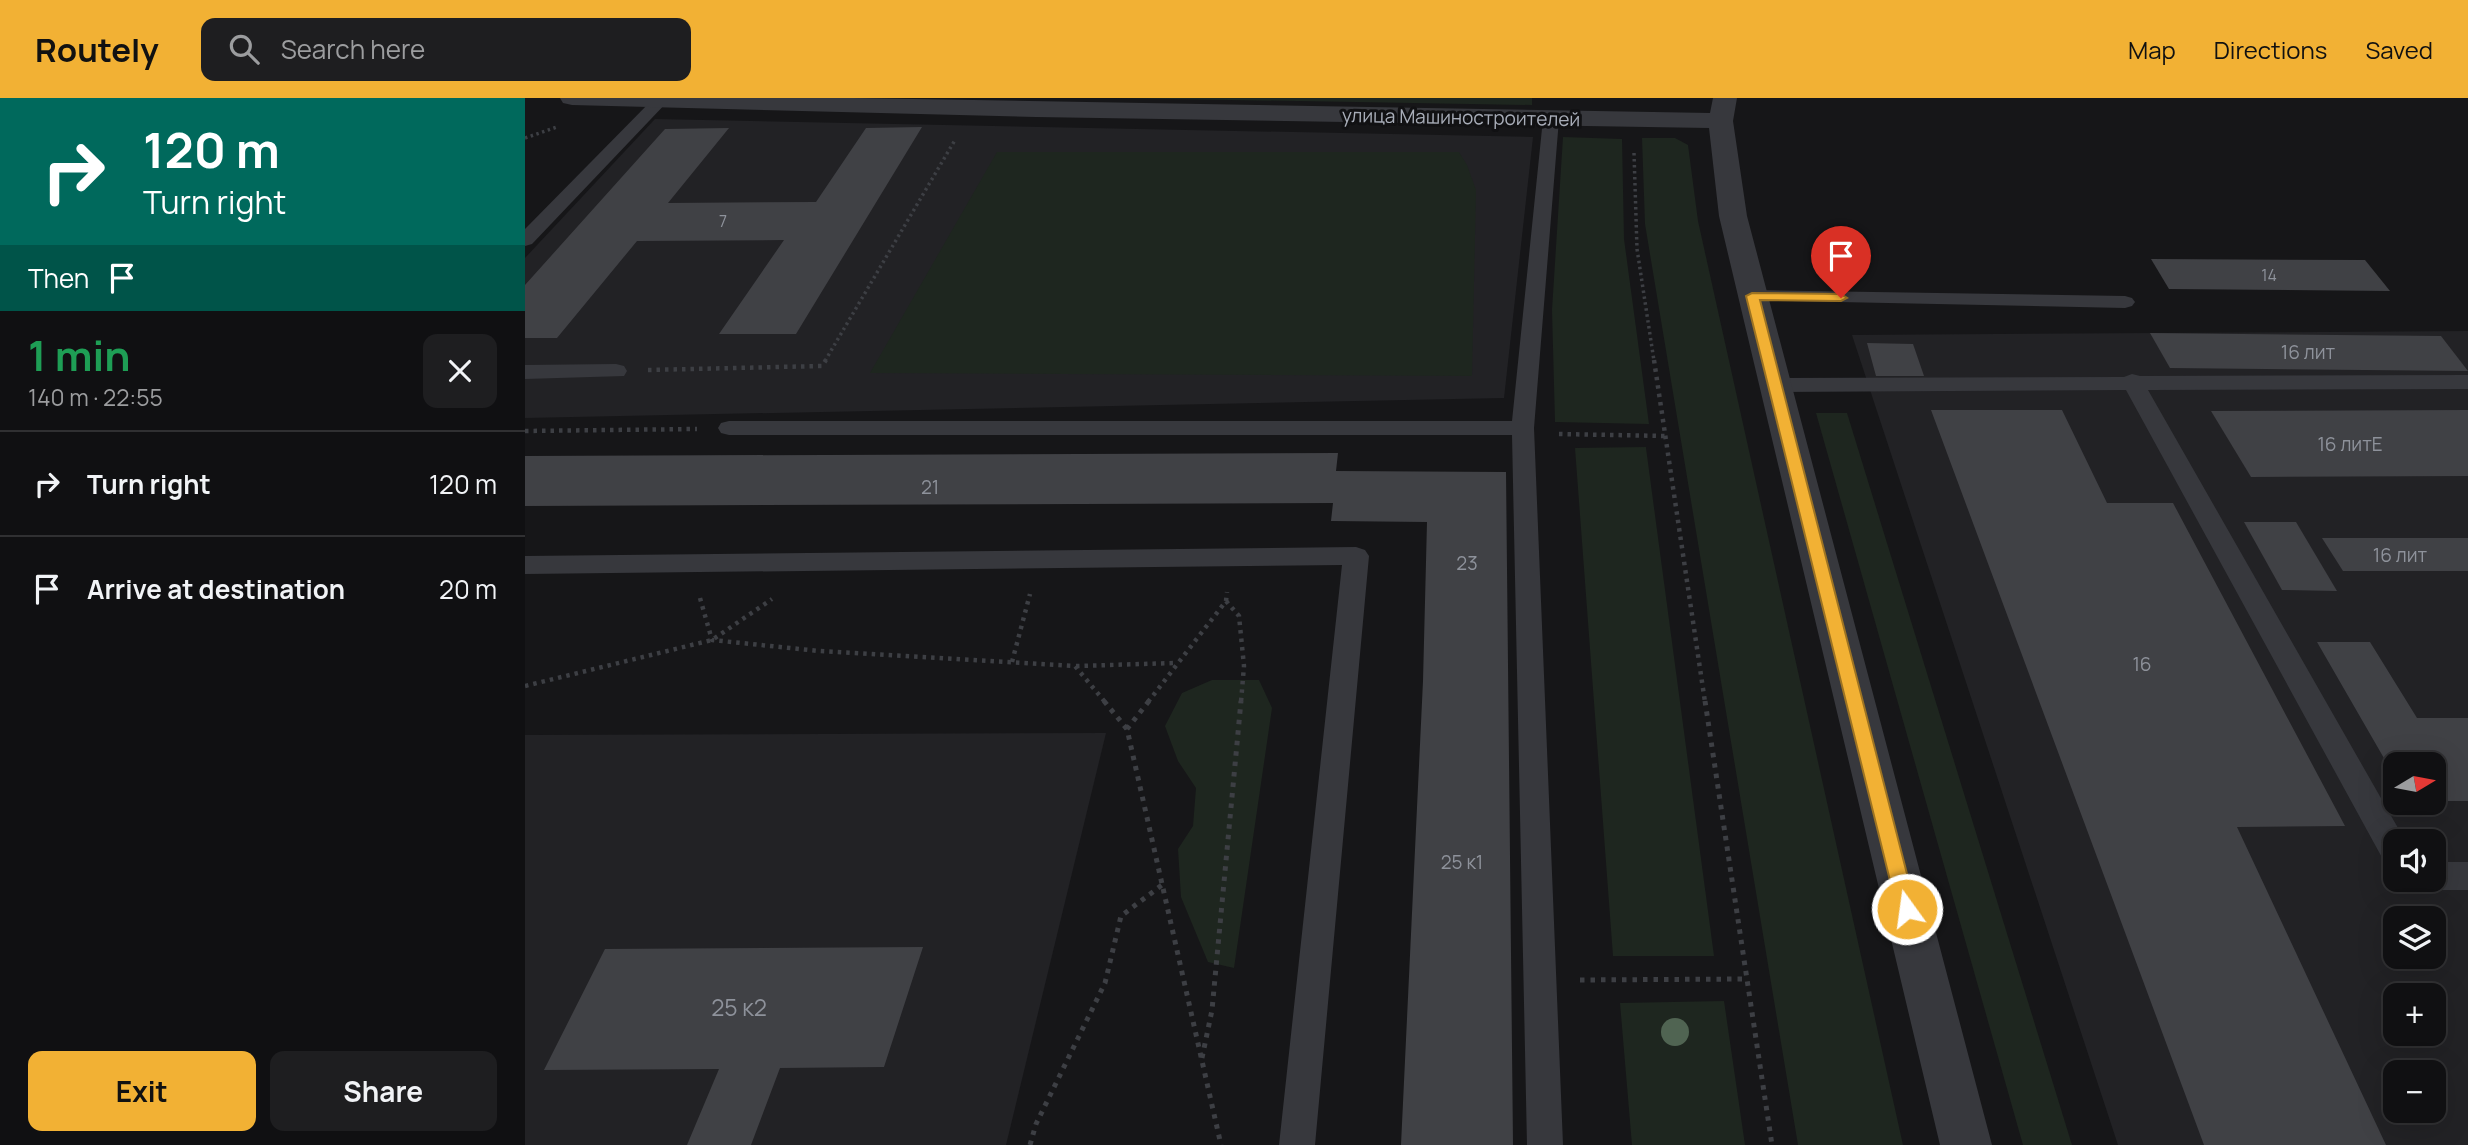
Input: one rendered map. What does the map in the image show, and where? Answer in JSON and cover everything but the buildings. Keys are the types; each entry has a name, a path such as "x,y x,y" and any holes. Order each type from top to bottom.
{"street":[{"name":"улица Машиностроителей","path":"572,98 1551,119 1723,110"},
{"path":"1723,110 1733,216 1966,1145"}],"lane":[{"path":"525,240 661,100"},
{"path":"1545,1145 1523,431 1551,119"},
{"path":"1752,296 2125,302"},
{"path":"525,372 616,371"},
{"path":"2132,382 2383,830"},
{"path":"1775,385 2468,382"},
{"path":"729,428 1523,431"},
{"path":"525,565 1356,556 1297,1145"},
{"path":"2446,876 2468,876"}],"path":[{"path":"616,371 822,366 956,138"},
{"path":"1634,147 1637,249 1772,1145"},
{"path":"525,431 729,428"},
{"path":"1523,431 1665,436"},
{"path":"1127,729 1226,601 1230,557"},
{"path":"1013,662 1039,559"},
{"path":"712,640 827,561"},
{"path":"689,562 712,640"},
{"path":"1201,1059 1212,1010 1244,666 1240,615 1226,601"},
{"path":"525,686 712,640 820,651 1075,666 1177,663"},
{"path":"1075,666 1127,729 1221,1145"},
{"path":"1030,1145 1036,1124 1104,983 1121,916 1161,885"},
{"path":"1541,981 1747,979"}],"shaded area":[{"path":"1113,98 1532,98 1532,105"},
{"path":"655,119 1533,137 1504,398 525,418 525,258"},
{"path":"1563,137 1622,139 1624,239 1649,424 1555,422 1552,310"},
{"path":"1642,138 1675,138 1688,145 1698,221 1903,1145 1798,1145 1645,224"},
{"path":"997,152 1459,152 1476,190 1472,376 870,373"},
{"path":"2468,331 2468,1145 2118,1145 1852,335"},
{"path":"1816,413 1847,413 2072,1145 2023,1145"},
{"path":"1646,447 1714,956 1613,956 1575,448"},
{"path":"1212,680 1259,680 1272,708 1234,968 1208,962 1181,897 1178,849 1193,826 1196,788 1178,761 1165,726 1182,693"},
{"path":"1106,733 1006,1145 525,1145 525,735"},
{"path":"1724,1001 1745,1145 1632,1145 1620,1003"}],"route":[{"path":"1841,298 1752,296 1907,909"}]}
